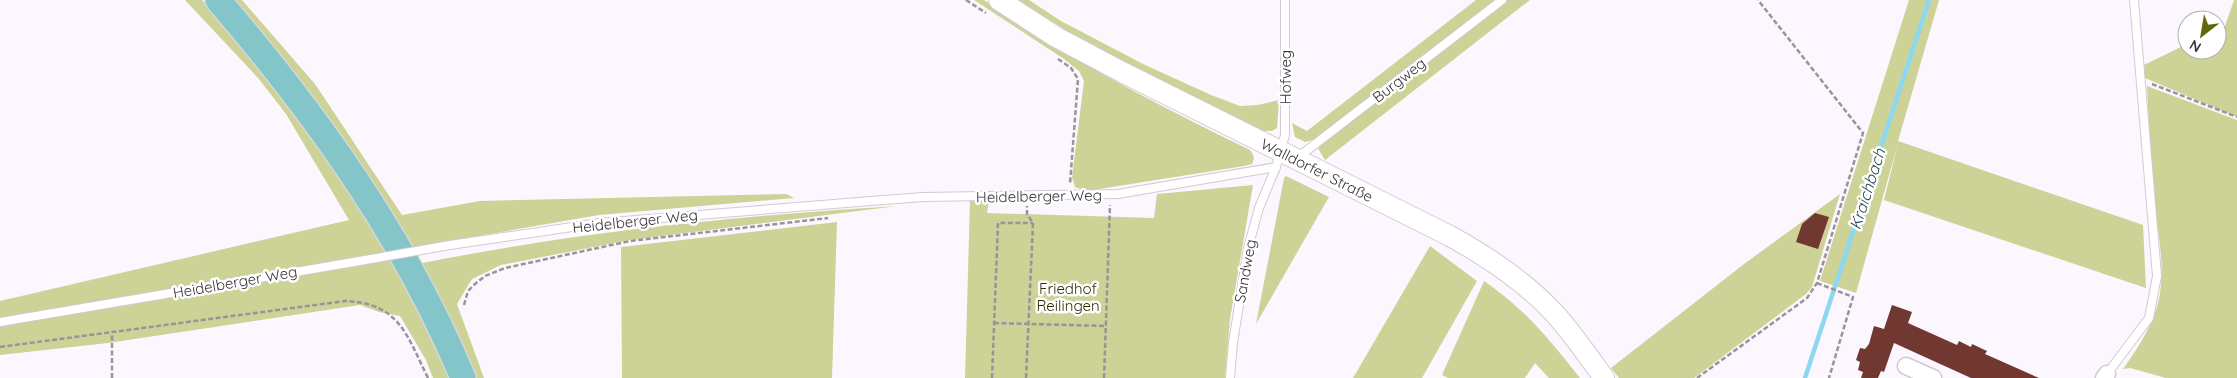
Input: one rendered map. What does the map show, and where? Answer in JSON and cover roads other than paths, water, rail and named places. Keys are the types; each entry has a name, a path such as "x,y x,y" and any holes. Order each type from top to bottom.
{"main road":[{"path":"218,0 318,122 373,206 413,276 463,378"}],"street":[{"name":"Walldorfer Straße","path":"995,8 1056,36 1284,160 1450,236 1487,257 1515,277 1555,314 1604,378"},
{"path":"1906,366 1933,378"}],"lane":[{"name":"Hofweg","path":"1284,160 1285,0"},
{"name":"Burgweg","path":"1284,160 1502,0"},
{"path":"2106,376 2149,318 2157,276 2134,0"},
{"name":"Heidelberger Weg","path":"0,322 450,245 599,223 923,197 1118,194 1284,160"},
{"name":"Sandweg","path":"1230,378 1233,343 1248,248 1259,208 1284,160"}],"waterway":[{"name":"Kraichbach","path":"1805,378 1929,0"}],"park label":[{"name":"Friedhof Reilingen","path":"1068,296"}]}
